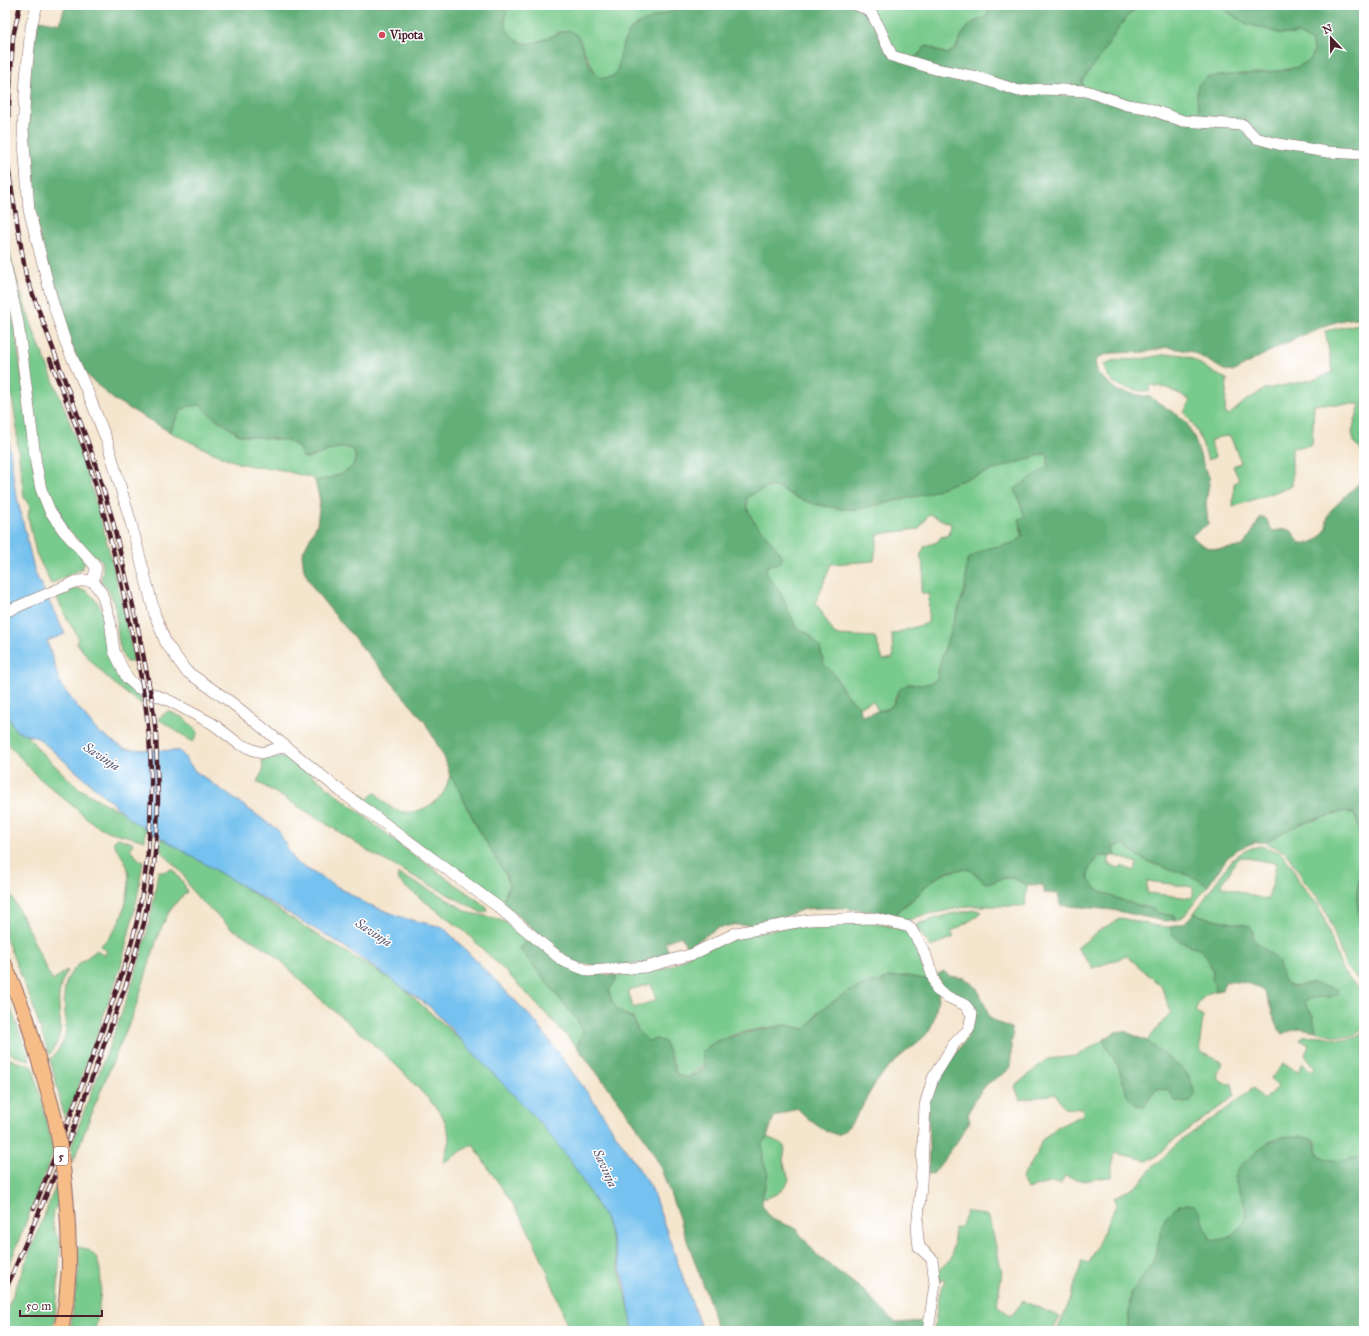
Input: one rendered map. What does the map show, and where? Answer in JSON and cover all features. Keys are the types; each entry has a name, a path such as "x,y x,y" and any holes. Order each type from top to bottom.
{"main road":[{"name":"5","path":"5,965 27,1019 55,1118 65,1184 69,1228 69,1267 66,1303 61,1331"}],"street":[{"path":"37,5 31,27 23,129 29,210 52,303 66,344 107,441 131,523 155,615 166,643 186,671 232,703 343,793 497,906 563,961 589,971 646,967 693,954 736,933 809,920 874,918 910,927 925,953 937,990 965,1005 972,1014 969,1029 954,1044 933,1078 926,1105 917,1229 920,1247 932,1259 935,1284 928,1331"},
{"path":"857,5 870,11 892,56 935,69 977,77 1019,91 1042,89 1086,91 1127,105 1147,108 1183,121 1243,125 1256,138 1278,144 1327,152 1364,154"},
{"path":"5,263 18,322 36,464 41,489 50,511 63,530 96,568 93,581 102,594 110,620 114,652 127,678 138,688 176,704 213,724 239,744 261,753 286,746"},
{"path":"5,612 75,582 85,580 93,581"}],"green space":[{"path":"65,5 509,5 505,25 514,39 521,42 537,42 569,30 578,36 586,58 593,70 601,78 612,77 617,71 623,43 631,29 640,23 688,5 859,5 868,12 882,41 908,61 919,55 923,48 928,46 947,54 955,49 963,33 972,23 986,17 992,5 1141,5 1129,15 1121,25 1082,81 1082,87 1192,119 1199,108 1197,95 1198,85 1206,77 1279,71 1298,67 1311,59 1314,51 1311,41 1298,34 1282,34 1247,24 1220,5 1364,5 1364,318 1347,319 1323,327 1274,349 1233,372 1224,370 1193,352 1167,347 1146,352 1112,353 1101,356 1095,362 1098,374 1118,391 1150,397 1186,422 1194,437 1206,472 1210,478 1206,503 1208,524 1192,535 1203,545 1215,549 1243,546 1260,518 1264,517 1273,531 1286,529 1292,531 1300,543 1313,542 1319,538 1327,528 1327,520 1330,511 1364,478 1364,854 1361,846 1357,820 1354,814 1345,811 1300,824 1265,842 1253,843 1238,849 1227,858 1208,886 1187,875 1144,859 1134,853 1125,844 1113,847 1116,856 1100,856 1094,862 1088,874 1090,881 1095,887 1114,898 1153,909 1158,913 1174,916 1175,920 1163,921 1113,910 1060,905 1058,894 1044,893 1043,885 1027,885 1012,878 1003,878 994,882 985,883 971,870 963,869 948,872 936,878 894,915 843,908 804,909 765,925 733,925 717,928 687,948 681,936 665,942 670,956 652,963 602,966 583,964 571,960 502,903 509,885 506,875 476,825 455,782 450,776 445,759 425,722 313,588 304,570 302,554 317,524 320,501 315,481 334,477 347,471 355,461 353,450 343,447 312,457 303,457 298,447 289,441 240,435 215,418 200,405 183,409 177,416 170,432 113,399 90,378 82,368 71,345 41,244 32,200 27,114 31,58 39,20 60,24","holes":["1043,454 1048,454 1048,466 1015,489 1025,517 1019,519 1023,537 1014,543 985,549 967,560 965,590 940,662 937,679 927,684 909,684 900,689 893,705 888,709 862,716 859,706 846,695 835,675 824,664 820,648 809,634 796,627 780,592 766,573 767,566 780,563 782,558 773,543 754,522 747,506 747,497 766,488 778,487 795,497 814,504 842,509 859,509 926,494 954,483"]},
{"path":"509,5 688,5 652,18 620,62 618,71 612,77 600,78 590,63 578,36 560,32 543,40 529,44 518,42 509,33 505,26 505,16"},
{"path":"866,5 992,5 986,17 972,23 963,33 955,49 947,54 928,46 914,58 900,61"},
{"path":"1141,5 1220,5 1228,12 1248,24 1282,34 1298,34 1311,41 1314,51 1311,59 1298,67 1244,75 1227,75 1197,96 1199,109 1197,114 1192,119 1082,87 1082,81 1121,25 1134,10"},
{"path":"5,224 12,262 22,297 73,431 97,505 111,557 134,662 126,662 121,652 116,614 112,597 108,589 101,581 103,568 101,560 89,551 59,521 43,484 10,275 5,255"},
{"path":"5,270 11,301 37,486 81,553 85,564 82,566 83,568 51,584 36,553 28,516 30,507 24,497 17,442 17,428 5,352"},
{"path":"1364,324 1364,453 1354,442 1352,432 1360,404 1314,404 1312,445 1292,448 1292,486 1233,507 1234,483 1239,480 1233,466 1241,462 1230,436 1219,437 1210,441 1215,457 1208,460 1196,429 1184,413 1190,400 1168,388 1150,385 1149,392 1120,386 1109,378 1104,365 1117,360 1140,359 1171,354 1189,357 1227,379 1225,413 1229,415 1244,402 1265,389 1316,379 1333,372 1325,331"},
{"path":"191,405 201,405 215,418 239,435 289,441 298,447 303,457 312,457 343,447 353,450 355,461 347,471 341,474 315,481 312,478 278,469 238,463 170,432 181,410"},
{"path":"1048,453 1049,466 1015,489 1025,517 1020,528 1023,537 1014,543 985,549 967,560 965,589 940,662 937,679 927,684 908,684 897,694 892,706 885,710 878,711 873,701 859,706 846,695 835,675 824,664 820,648 809,634 796,627 780,592 766,573 767,566 782,558 773,543 754,522 747,506 747,497 766,488 778,487 795,497 814,504 842,509 859,509 926,494 996,469","holes":["929,514 951,524 949,535 941,537 937,542 925,546 920,556 924,573 921,591 922,593 929,594 928,623 892,634 893,658 883,660 875,637 835,635 816,603 831,564 874,561 878,534 919,529"]},
{"path":"72,587 87,591 95,599 102,610 109,649 116,671 125,682 139,691 142,705 107,677 91,661 77,643 78,637 55,594"},
{"path":"5,707 38,749 77,787 128,816 146,822 145,841 107,831 94,824 38,777 5,741"},
{"path":"168,711 184,718 198,732 193,742 158,719"},
{"path":"285,757 297,763 406,849 480,902 487,908 488,911 482,913 394,866 257,782 263,771 262,760"},
{"path":"450,776 455,782 476,825 506,875 509,885 502,903 459,871 408,837 358,796 360,793 368,799 375,792 386,804 394,809 408,812 415,811 422,809 436,801 441,796"},
{"path":"1345,811 1354,814 1357,820 1361,846 1364,854 1364,874 1359,882 1360,927 1364,948 1364,986 1346,967 1329,919 1318,898 1303,880 1286,853 1265,842 1300,824"},
{"path":"118,838 133,843 130,850 143,861 137,899 121,966 75,1096 65,1119 50,1059 63,1042 65,1033 66,1024 64,996 68,978 77,966 97,950 104,956 107,951 100,946 117,926 124,910 128,891 129,873 126,863 113,842"},
{"path":"161,838 190,852 314,933 396,982 498,1073 533,1108 597,1200 608,1225 635,1331 569,1331 549,1275 530,1234 511,1201 473,1144 443,1163 449,1140 448,1130 443,1117 432,1103 399,1068 321,1000 279,959 265,948 231,928 203,903 193,892 182,873 160,850"},
{"path":"1125,844 1134,853 1144,859 1187,875 1208,886 1183,917 1175,920 1174,916 1158,913 1153,909 1114,898 1095,887 1090,881 1088,874 1094,862 1100,856 1110,856 1108,864 1119,868 1121,866 1135,871 1137,863 1116,856 1113,847","holes":["1147,881 1193,887 1193,895 1191,898 1147,893"]},
{"path":"1262,846 1280,852 1291,865 1300,883 1318,905 1343,972 1364,993 1364,1027 1354,1035 1342,1036 1316,1031 1313,1016 1304,1001 1315,996 1330,997 1311,983 1294,987 1289,985 1283,979 1280,970 1253,939 1253,931 1249,926 1208,918 1194,913 1232,860 1246,850","holes":["1241,857 1276,863 1273,882 1267,900 1221,886 1235,863"]},
{"path":"172,869 184,884 187,892 179,899 169,912 159,933 135,1009 96,1102 73,1162 71,1147 134,977 152,907 158,871 163,872"},
{"path":"963,869 971,870 978,877 994,882 1003,878 1012,878 1027,885 1025,906 969,906 920,916 906,921 895,915 933,880 947,873"},
{"path":"398,874 438,894 470,913 495,918 505,922 529,938 520,949 577,1020 583,1031 577,1047 510,976 463,930 404,886 398,879"},
{"path":"1364,874 1364,948 1358,914 1357,888"},
{"path":"5,884 53,981 66,970 67,971 59,995 60,1033 55,1047 49,1055 32,1003 5,936"},
{"path":"974,910 981,911 981,914 951,932 954,937 931,947 915,926 950,914"},
{"path":"1194,913 1208,918 1249,926 1253,931 1253,939 1278,960 1283,979 1289,985 1294,987 1311,983 1339,989 1338,995 1313,998 1304,1001 1313,1016 1316,1031 1299,1028 1282,1034 1275,1020 1267,997 1264,992 1255,986 1236,982 1225,982 1222,990 1217,991 1212,979 1213,971 1207,957 1201,949 1181,942 1173,935 1170,927 1184,923"},
{"path":"1121,918 1156,926 1170,927 1173,935 1181,942 1201,949 1207,957 1213,971 1212,979 1217,991 1206,995 1198,1004 1195,1011 1203,1017 1200,1041 1201,1052 1222,1062 1217,1077 1223,1083 1232,1084 1235,1096 1170,1143 1154,1158 1147,1160 1115,1153 1112,1167 1112,1177 1084,1181 1064,1176 1062,1184 1049,1183 1028,1189 1021,1179 1037,1154 1041,1141 1057,1127 1083,1115 1082,1109 1064,1108 1056,1094 1020,1100 1015,1086 1047,1059 1077,1056 1103,1040 1119,1068 1123,1083 1144,1105 1157,1089 1169,1090 1186,1072 1147,1041 1171,1012 1161,986 1127,956 1093,968 1077,948 1100,930"},
{"path":"860,919 905,930 917,942 922,951 918,954 924,972 929,973 930,980 907,976 890,977 880,982 870,983 819,1011 812,1022 805,1029 779,1026 730,1036 721,1043 698,1070 687,1078 677,1075 665,1042 656,1039 648,1041 638,1031 633,1018 620,1011 612,1001 609,991 616,980 615,975 664,969 677,963 707,943 782,928","holes":["651,984 656,1000 633,1008 628,990"]},
{"path":"529,938 589,973 615,975 616,980 609,991 614,1005 624,1014 633,1018 638,1031 648,1041 656,1039 665,1042 677,1075 687,1078 697,1073 704,1066 702,1051 716,1041 744,1033 785,1025 805,1029 812,1022 819,1011 841,996 858,987 870,983 880,982 890,977 907,976 930,980 939,992 931,1027 924,1037 905,1052 879,1079 869,1093 856,1117 845,1130 838,1135 826,1131 811,1121 797,1108 774,1117 767,1137 762,1143 763,1160 768,1174 762,1204 771,1219 795,1228 818,1256 864,1291 896,1323 928,1321 926,1331 717,1331 711,1306 660,1166 652,1150 632,1120 577,1047 583,1031 577,1020 520,949"},
{"path":"944,971 949,976 964,978 976,987 985,1004 989,1017 1011,1028 1013,1036 1011,1045 1011,1065 1006,1072 987,1084 975,1099 968,1115 970,1121 957,1142 933,1174 928,1174 928,1103 943,1072 968,1036 966,1001 946,989 940,983 937,975"},
{"path":"5,993 30,1060 15,1056 5,1050"},
{"path":"1124,1031 1147,1041 1186,1072 1193,1086 1194,1094 1191,1102 1185,1103 1175,1101 1169,1090 1157,1089 1144,1106 1136,1105 1128,1097 1119,1068 1103,1040 1115,1032"},
{"path":"1364,1032 1364,1157 1346,1161 1329,1160 1318,1154 1316,1142 1313,1139 1299,1136 1282,1137 1234,1177 1246,1209 1246,1214 1244,1223 1234,1234 1221,1240 1213,1240 1210,1239 1207,1232 1157,1247 1153,1262 1131,1293 1127,1331 1057,1331 1070,1300 1082,1261 1089,1263 1117,1203 1114,1198 1140,1183 1151,1169 1179,1142 1232,1105 1253,1088 1264,1100 1278,1087 1271,1078 1283,1064 1299,1071 1303,1063 1311,1071 1315,1067 1305,1055 1309,1045 1300,1040 1303,1036 1349,1039 1359,1036"},
{"path":"5,1057 17,1062 32,1065 43,1105 53,1153 5,1276"},
{"path":"1299,1136 1313,1140 1315,1142 1318,1154 1329,1159 1340,1160 1364,1157 1364,1331 1127,1331 1131,1293 1153,1262 1165,1218 1179,1205 1194,1205 1200,1212 1210,1239 1221,1240 1228,1238 1243,1224 1246,1214 1246,1209 1234,1177 1237,1169 1267,1143 1282,1137"},
{"path":"767,1137 783,1144 785,1149 783,1160 789,1180 784,1188 778,1193 762,1199 768,1174 763,1160 762,1143"},
{"path":"57,1183 59,1203 53,1212 52,1218 55,1232 60,1240 60,1253 57,1300 53,1331 5,1331 5,1315"},
{"path":"967,1211 989,1217 1002,1272 997,1305 1011,1316 1023,1301 1060,1317 1053,1331 934,1331 939,1295 945,1281 942,1279 940,1282 938,1271 952,1257 955,1228 960,1227"},
{"path":"78,1247 91,1252 97,1260 100,1268 101,1290 95,1331 70,1331 79,1266"}],"water":[{"name":"Savinja","path":"5,413 15,489 35,573 65,634 47,641 61,686 98,732 125,749 180,751 195,771 278,830 295,862 367,904 407,919 443,927 535,1021 597,1106 651,1187 702,1331 633,1331 625,1284 606,1220 572,1163 542,1125 430,1007 342,945 134,822 38,738 16,731 5,711"}],"railway":[{"path":"5,1291 63,1156 126,985 144,923 154,864 158,798 156,734 152,700 137,623 112,518 94,459 26,276 6,155 13,37 20,5"},
{"path":"34,1208 58,1148 124,969 137,921 145,875 151,806 149,736 145,701 124,596 108,530 89,463 50,359"}],"place":[{"name":"Vipota","path":"382,35"}]}
